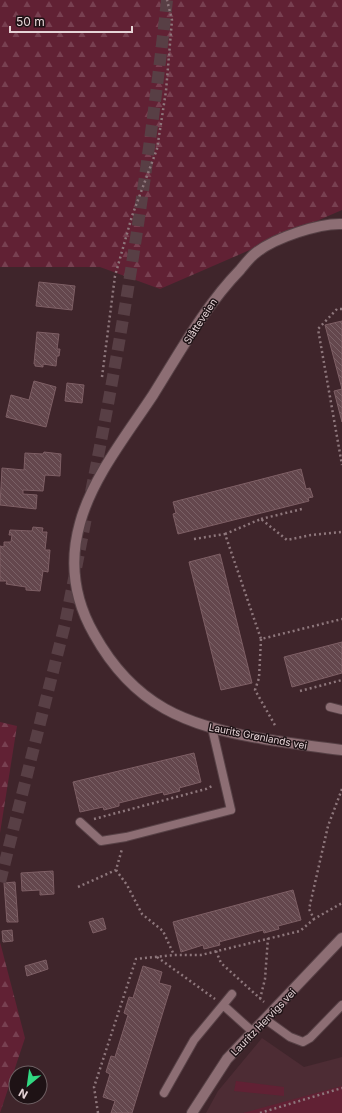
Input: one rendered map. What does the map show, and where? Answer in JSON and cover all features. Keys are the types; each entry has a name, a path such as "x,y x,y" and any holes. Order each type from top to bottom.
{"street":[{"name":"Slåtteveien","path":"102,473 220,291 257,252 290,235 333,224 342,224"},
{"name":"Laurits Grønlands vei","path":"102,473 80,520 75,541 73,563 75,583 86,619 114,665 129,683 148,700 170,713 212,728 283,742 342,750"},
{"name":"Lauritz Hervigs vei","path":"192,1113 227,1059 342,938"}],"lane":[{"path":"330,707 342,710"},
{"path":"80,822 102,841 126,837 231,810 212,728"},
{"path":"164,1093 194,1040 232,994"},
{"path":"223,1005 253,1032"},
{"path":"265,1020 290,1037 303,1042 310,1038 342,1005"}],"path":[{"path":"102,377 115,276 132,216 157,149 166,91 172,20 167,0"},
{"path":"342,309 337,309 318,330 342,465"},
{"path":"194,539 225,534 261,519 302,509"},
{"path":"261,519 287,540 311,535 342,532"},
{"path":"225,534 261,639 259,678 255,690 283,742"},
{"path":"261,639 342,618"},
{"path":"300,691 342,680"},
{"path":"80,822 206,789 224,780"},
{"path":"314,919 309,909 328,826 342,789"},
{"path":"78,887 116,870 126,837"},
{"path":"116,870 127,885 142,914 164,931 174,955"},
{"path":"98,1113 94,1087 136,959 201,954 300,930 314,919 342,904"},
{"path":"260,999 265,979 268,938"},
{"path":"216,951 221,963 274,1011"},
{"path":"157,957 223,1005"},
{"path":"260,1113 342,1088"}],"shaded area":[{"path":"262,1038 304,1067 342,1057 342,1113 206,1113 218,1091"}],"green space":[{"path":"0,0 342,0 342,210 160,289 100,267 0,267"},
{"path":"0,722 17,726 0,833"},
{"path":"0,942 25,1038 16,1065 8,1065 8,1089 0,1113"},
{"path":"236,1081 284,1087 284,1096 234,1091"},
{"path":"342,1086 342,1113 243,1113"}],"building":[{"path":"39,282 75,286 72,310 36,306"},
{"path":"342,321 342,389 325,325"},
{"path":"37,332 59,334 57,349 60,349 59,356 57,356 56,366 43,364 43,367 35,366"},
{"path":"34,381 56,387 46,427 6,417 11,395 29,400"},
{"path":"67,383 84,385 82,403 65,401"},
{"path":"342,389 342,422 334,391"},
{"path":"44,452 61,454 60,476 45,475 43,491 23,490 23,494 37,495 36,509 0,505 2,468 24,470 25,453 43,454"},
{"path":"301,469 306,489 310,488 313,497 308,498 309,501 178,534 173,514 176,513 173,502"},
{"path":"33,527 43,528 42,532 47,532 45,550 50,550 48,572 43,571 40,591 26,590 26,587 6,584 7,581 0,581 0,546 4,547 4,542 11,542 12,535 9,535 10,530 32,531"},
{"path":"220,554 252,683 221,690 189,562"},
{"path":"342,642 342,673 292,687 284,657"},
{"path":"194,753 201,782 179,788 180,791 164,795 163,792 119,803 119,806 104,810 103,807 80,812 73,782"},
{"path":"53,871 54,894 40,895 40,890 22,891 21,873"},
{"path":"15,882 18,922 7,922 4,883"},
{"path":"293,890 301,920 278,926 279,929 264,933 263,930 219,942 220,945 204,949 203,945 181,952 173,922"},
{"path":"103,918 106,929 93,933 89,922"},
{"path":"12,930 13,941 3,942 2,931"},
{"path":"46,960 48,969 27,976 25,966"},
{"path":"143,966 162,972 159,983 171,986 132,1113 111,1113 115,1101 103,1097 110,1074 106,1072 111,1056 115,1057 128,1015 124,1013 129,997 133,998"}],"tunnel":[{"path":"91,492 135,247 167,0"},
{"path":"0,882 65,624 86,518"}]}
